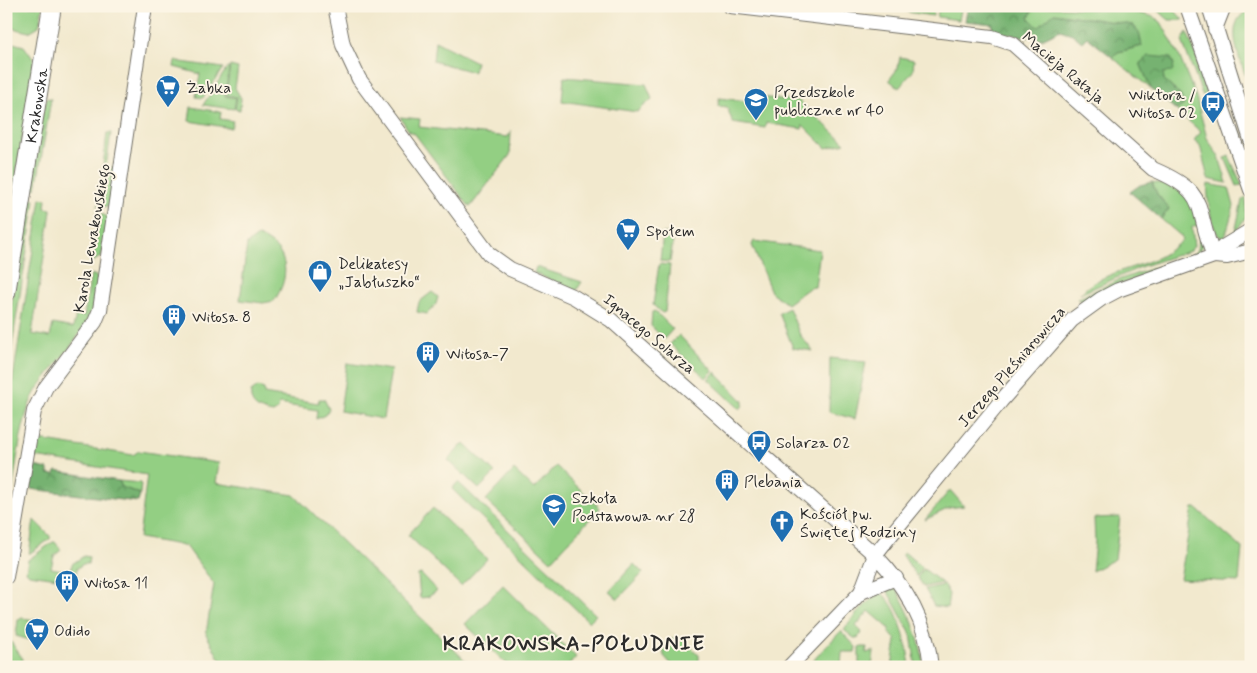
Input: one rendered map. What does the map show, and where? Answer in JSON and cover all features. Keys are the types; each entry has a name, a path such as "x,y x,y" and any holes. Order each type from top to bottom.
{"main road":[{"name":"Krakowska","path":"6,293 52,6"}],"street":[{"name":"Karola Lewakowskiego","path":"6,577 34,411 46,387 95,322 100,310 146,6"},
{"name":"Ignacego Solarza","path":"335,6 342,45 359,79 489,254 510,269 574,297 611,320 875,556 896,578 911,600 923,624 931,667"},
{"name":"Macieja Rataja","path":"730,6 992,37 1013,44 1153,169 1176,179 1190,188 1200,206 1208,242 1214,256"},
{"path":"1187,6 1251,190"},
{"path":"1209,6 1251,140"},
{"path":"1216,29 1224,6"},
{"name":"Jerzego Pleśniarowicza","path":"1214,256 1223,247 1251,230"},
{"name":"Jerzego Pleśniarowicza","path":"862,592 875,556 1001,401 1072,320 1101,299 1118,290 1214,256 1251,252"},
{"path":"789,667 862,592 896,578"}],"green space":[{"path":"6,6 43,6 39,26 29,32 6,27"},
{"path":"904,6 934,6 933,16 907,12"},
{"path":"939,6 962,6 959,20 937,17"},
{"path":"968,6 1034,6 1029,18 1038,27 1054,13 1133,25 1139,32 1142,46 1118,52 1112,57 1087,37 1082,42 1072,34 1060,30 1042,39 992,32 993,24 965,21"},
{"path":"1034,6 1132,11 1154,17 1161,22 1178,53 1196,97 1207,138 1219,157 1227,183 1208,179 1200,145 1194,140 1201,132 1176,110 1184,105 1181,96 1164,80 1163,73 1140,63 1151,89 1112,57 1118,52 1142,46 1133,25 1054,13 1038,28 1029,18"},
{"path":"1153,6 1171,6 1183,20 1169,20"},
{"path":"1251,9 1251,90 1239,57 1235,34 1236,24 1241,15"},
{"path":"1187,32 1200,66 1206,94 1203,96 1182,41"},
{"path":"6,41 24,46 34,60 6,243"},
{"path":"435,41 476,62 473,72 433,61"},
{"path":"1149,56 1171,58 1174,64 1172,72 1163,73 1164,80 1181,97 1184,105 1176,110 1151,89 1140,63"},
{"path":"900,57 914,60 913,71 899,88 889,80 898,68"},
{"path":"175,61 223,68 203,98 196,97 200,74 174,67"},
{"path":"230,66 238,68 235,88 241,98 240,110 235,109 237,97 226,95"},
{"path":"227,68 229,68 225,96 236,98 234,109 203,105"},
{"path":"564,77 646,84 652,99 637,112 562,101"},
{"path":"759,97 799,101 845,143 826,148 803,125 802,129 766,123 765,128 733,123 727,107 718,106 719,98 752,102"},
{"path":"47,98 51,99 36,189 30,187 41,118"},
{"path":"191,107 221,112 220,119 233,121 231,128 189,121"},
{"path":"400,117 420,119 419,127 508,137 511,130 510,155 471,206 468,205"},
{"path":"107,133 111,133 106,167 115,168 110,206 98,207"},
{"path":"1229,156 1242,185 1237,186 1225,158"},
{"path":"1152,182 1164,184 1175,189 1190,200 1195,209 1198,225 1192,227 1194,246 1190,251 1143,266 1080,294 1097,281 1159,257 1182,241 1182,237 1161,219 1169,208 1157,194"},
{"path":"1152,182 1157,194 1169,209 1161,219 1130,192 1140,185"},
{"path":"1208,184 1229,188 1234,206 1225,237 1220,237 1214,228 1209,204"},
{"path":"1246,197 1246,217 1235,233 1242,200"},
{"path":"41,198 46,199 45,208 51,209 51,211 32,334 50,337 53,324 73,328 76,315 84,316 91,274 96,276 98,290 94,305 78,336 36,391 30,402 21,435 8,521 6,520 6,424"},
{"path":"28,199 35,199 6,383 6,340"},
{"path":"97,212 108,217 102,256 92,262 99,219 96,218"},
{"path":"663,233 674,234 670,262 660,261"},
{"path":"1200,233 1202,246 1197,255 1109,289 1085,302 1077,299 1121,279 1192,255 1198,250"},
{"path":"258,236 276,248 284,263 285,272 280,291 274,301 263,303 240,300 247,244"},
{"path":"754,241 820,250 815,287 809,288 787,304 771,292 752,245"},
{"path":"659,264 670,265 665,312 662,313 653,305"},
{"path":"536,267 582,282 576,291 534,273"},
{"path":"432,292 438,297 436,304 427,314 417,312 419,302"},
{"path":"789,308 800,335 813,351 793,348 779,313"},
{"path":"655,311 673,329 664,339 651,326 652,312"},
{"path":"679,335 713,371 706,378 670,344"},
{"path":"830,358 866,362 855,419 829,412"},
{"path":"347,363 391,370 383,419 340,411"},
{"path":"715,372 743,401 740,409 708,379"},
{"path":"258,387 264,389 264,394 318,403 319,399 324,399 329,409 325,415 316,419 317,410 279,404 278,410 273,413 264,411 254,405 251,397 251,392"},
{"path":"39,440 133,455 139,451 219,463 216,483 294,495 472,667 263,667 220,660 206,634 214,584 186,546 139,538 147,475 35,457"},
{"path":"464,443 495,473 479,489 448,460"},
{"path":"34,466 48,469 48,474 55,475 56,471 119,481 122,487 140,494 138,502 31,489"},
{"path":"556,466 600,508 551,561 486,500 514,470 534,489"},
{"path":"119,481 141,483 140,494 122,487"},
{"path":"458,482 596,615 589,622 452,489"},
{"path":"950,490 964,506 949,508 925,520"},
{"path":"433,508 487,559 461,586 408,535"},
{"path":"1193,508 1196,508 1242,548 1239,582 1180,579"},
{"path":"1120,517 1115,559 1092,571 1095,542 1094,518"},
{"path":"34,520 50,536 50,539 29,554"},
{"path":"53,542 61,550 54,556 51,568 62,570 62,573 70,574 72,564 84,556 89,557 88,564 83,564 77,568 76,575 72,580 29,574 26,571 28,560"},
{"path":"904,552 923,568 916,576 902,554"},
{"path":"634,564 643,573 618,599 609,591"},
{"path":"924,569 942,583 924,587 917,577"},
{"path":"421,574 437,591 428,597 420,598 418,575"},
{"path":"503,585 576,657 567,667 510,667 465,624"},
{"path":"944,585 949,594 947,608 934,606 925,589"},
{"path":"887,587 896,589 906,608 914,626 924,667 916,667 911,634"},
{"path":"879,592 886,597 897,614 907,648 910,667 892,667 896,640 888,631 890,629 869,611 856,626 862,632 858,638 854,638 844,630 857,613"},
{"path":"22,618 36,620 33,641 16,636 18,620"},
{"path":"841,631 856,647 855,652 842,652 841,667 807,667"},
{"path":"677,637 683,639 699,655 699,663 696,667 674,667 664,656 666,644"},
{"path":"6,642 11,642 23,659 22,667 6,667"},
{"path":"859,647 867,647 866,653 874,651 872,667 859,667"}],"place":[{"name":"Żabka","path":"168,108"},
{"name":"Przedszkole publiczne nr 40","path":"756,121"},
{"name":"Wiktora / Witosa 02","path":"1213,124"},
{"name":"Społem","path":"628,251"},
{"name":"Delikatesy „Jabłuszko“","path":"320,293"},
{"name":"Witosa 8","path":"174,337"},
{"name":"Witosa-7","path":"428,374"},
{"name":"Solarza 02","path":"759,463"},
{"name":"Plebania","path":"727,502"},
{"name":"Szkoła Podstawowa nr 28","path":"554,527"},
{"name":"Kościół pw. Świętej Rodziny","path":"782,543"},
{"name":"Witosa 11","path":"67,603"},
{"name":"Odido","path":"37,651"}],"district":[{"name":"KRAKOWSKA-POŁUDNIE","path":"574,643"}]}
